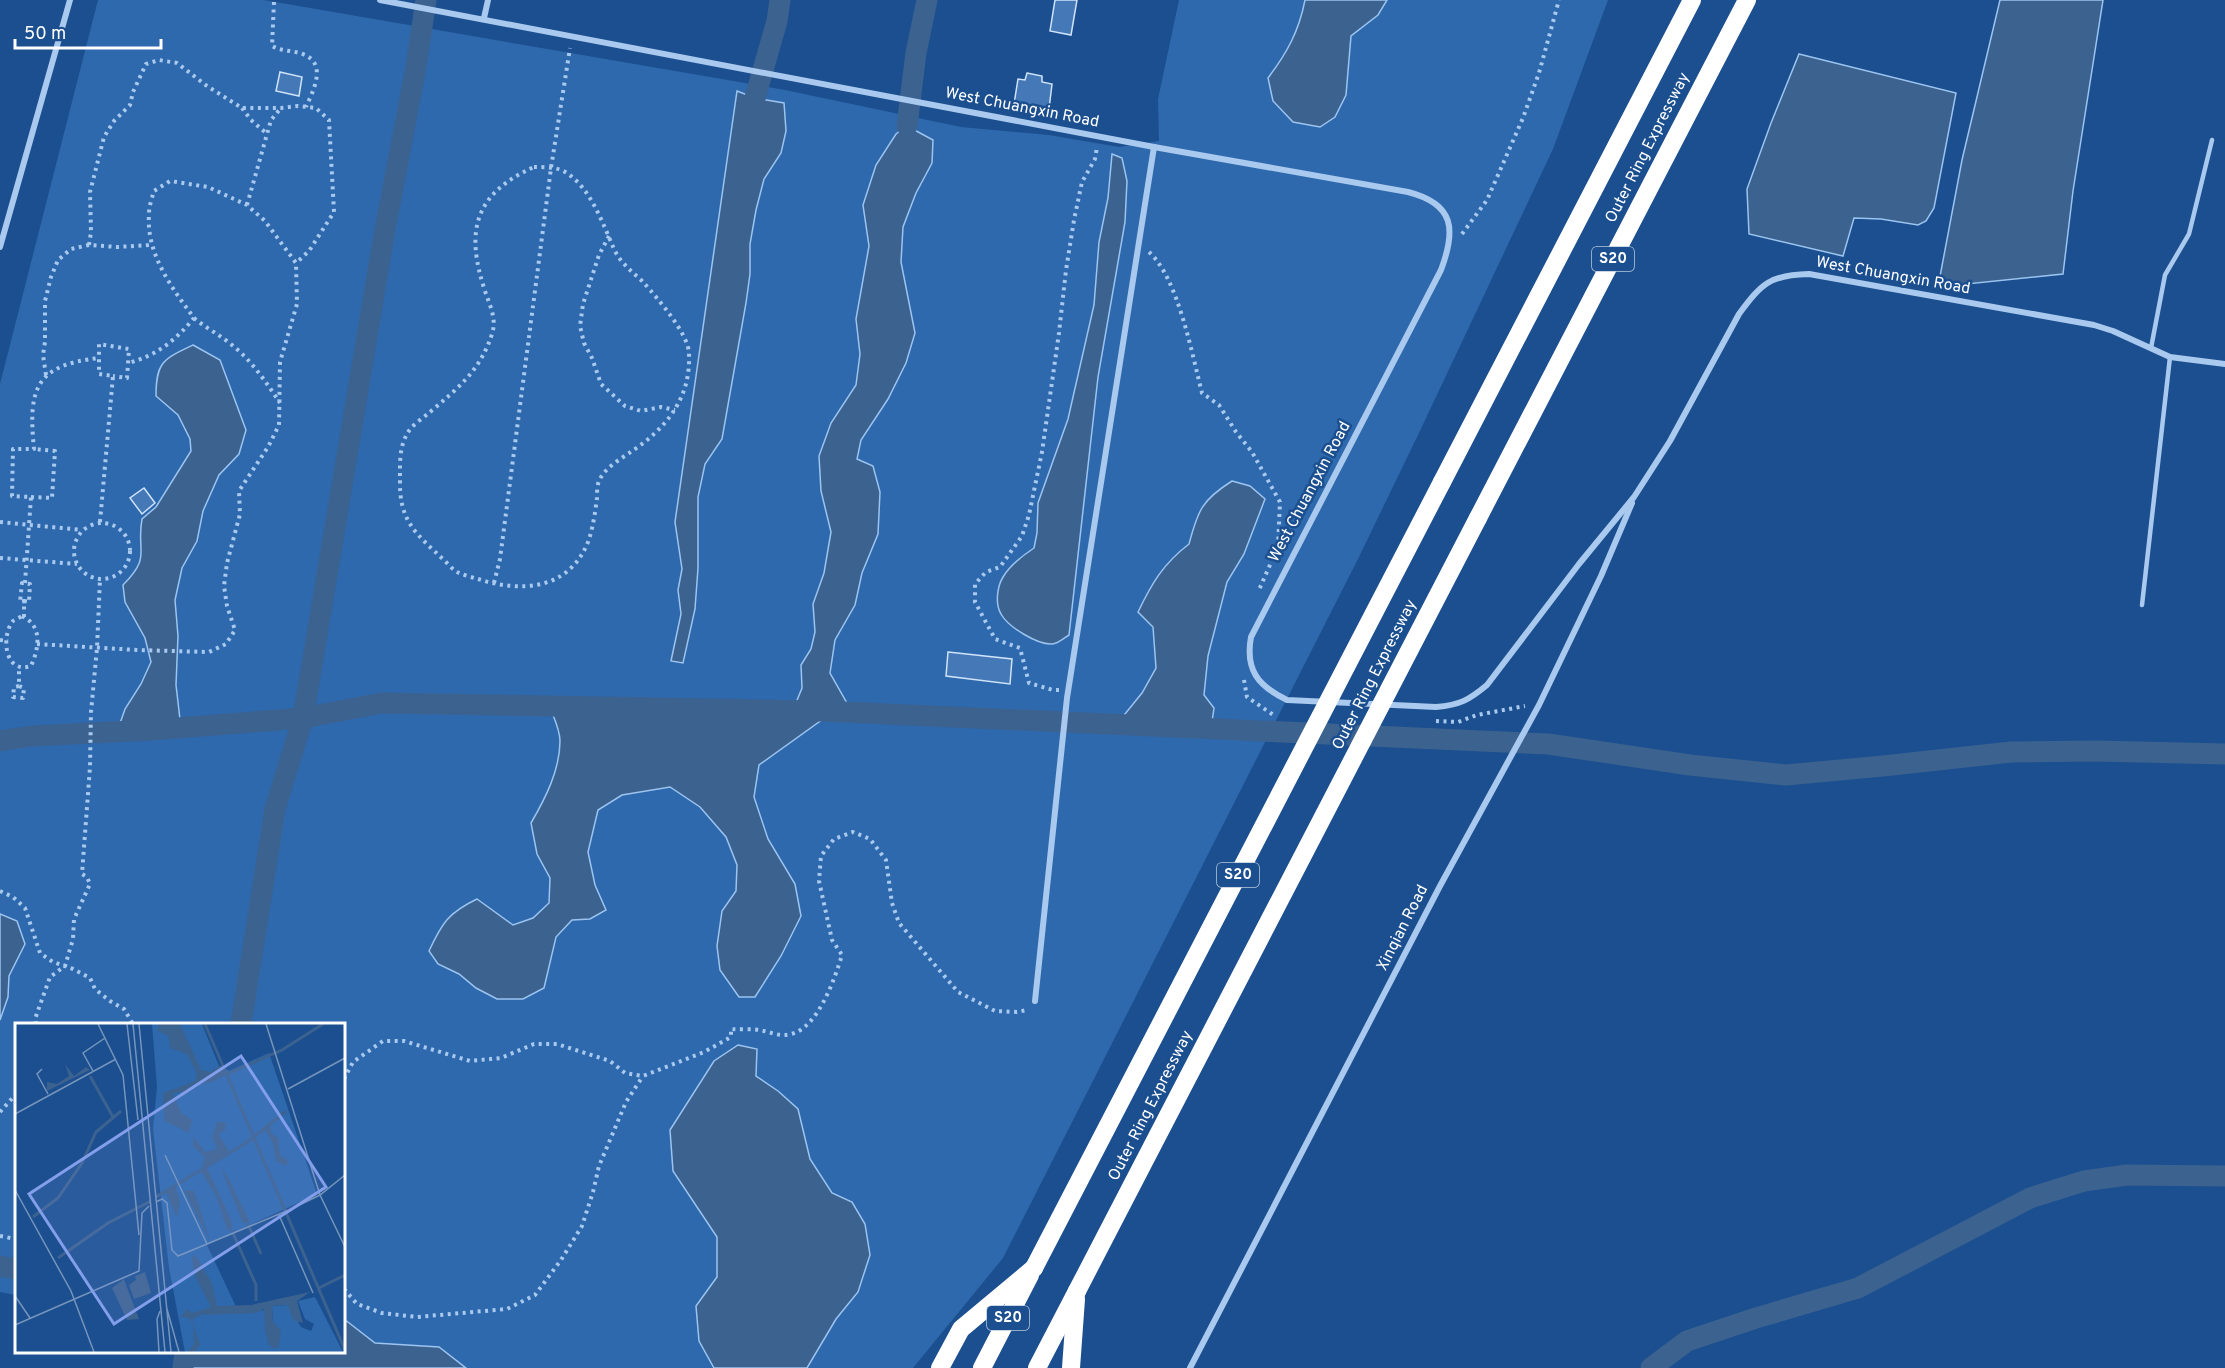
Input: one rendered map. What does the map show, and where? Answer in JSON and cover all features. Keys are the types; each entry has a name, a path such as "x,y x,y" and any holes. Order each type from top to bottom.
{"highway":[{"name":"Outer Ring Expressway","path":"982,1368 1692,0"},
{"name":"Outer Ring Expressway","path":"1037,1368 1747,0"},
{"path":"940,1368 961,1329 1034,1268"},
{"path":"1071,1368 1077,1291"}],"street":[{"path":"0,247 70,0"},
{"name":"West Chuangxin Road","path":"380,0 1425,196 1437,203 1446,214 1451,228 1449,247 1441,270 1251,637 1248,651 1252,669 1260,682 1272,693 1287,700 1436,707 1454,705 1472,698 1487,685 1579,564 1634,497 1670,441 1739,314 1754,295 1769,282 1786,274 1809,274 2094,325 2113,331 2170,357 2225,364"},
{"path":"484,18 488,0"},
{"path":"1035,1001 1068,689 1154,147"},
{"name":"Xinqian Road","path":"1190,1368 1440,886 1539,705 1601,576 1634,497"}],"lane":[{"path":"2151,348 2165,275 2189,234 2212,140"},
{"path":"2142,605 2170,357"}],"path":[{"path":"1446,257 1487,200 1504,163 1539,73 1559,0"},
{"path":"274,2 272,46 280,51 306,56 314,64 318,74 306,107"},
{"path":"494,583 500,559 551,168 572,35"},
{"path":"89,245 90,192 104,137 114,121 130,105 133,92 146,64 159,60 177,63 207,86 242,108 251,120 266,133"},
{"path":"242,108 316,108 329,120 334,212 309,251 296,263"},
{"path":"247,205 266,133 271,120 280,108"},
{"path":"1068,689 1053,690 1029,683 1020,648 995,639 984,623 975,602 975,584 986,572 1000,567 1022,536 1029,515 1042,452 1074,220 1082,182 1095,159 1100,136"},
{"path":"534,167 551,168 566,172 583,188 615,252 628,270 643,283 671,317 682,332 690,350 685,389 670,418 654,434 614,462 599,481 594,521 588,542 578,561 549,583 533,587 494,583 457,572 415,534 404,516 400,497 400,455 406,434 460,387 484,356 491,337 495,324 474,249 480,215 489,196 519,173 534,167"},
{"path":"37,644 195,653 209,652 226,644 236,630 227,606 224,586 227,563 240,514 239,491 268,447 279,425 281,404 280,362 297,304 296,263 265,221 247,205 208,187 170,181 154,191 149,214 151,245 165,275 194,318 231,344 247,359 281,404"},
{"path":"609,236 599,255 583,304 580,326 584,343 601,384 625,406 641,411 661,407 675,410"},
{"path":"1139,243 1154,257 1169,279 1202,393 1219,405 1252,452 1280,502 1278,547 1255,600"},
{"path":"46,375 42,355 45,342 45,301 58,260 71,249 89,245 117,247 151,245"},
{"path":"128,363 144,359 164,347 182,333 194,318"},
{"path":"99,344 129,349 127,378 99,374 99,358 99,344"},
{"path":"34,449 32,421 37,386 58,366 76,360 99,358"},
{"path":"100,522 113,376"},
{"path":"13,449 34,449 55,451 52,498 12,496 13,449"},
{"path":"26,584 31,497"},
{"path":"0,522 83,530"},
{"path":"0,558 77,564 91,576 100,579 118,574 125,568 131,551 129,542 118,527 100,522 91,524 78,537 75,546 77,564"},
{"path":"36,1023 35,1019 50,977 65,966 73,939 74,919 90,884 87,877 82,874 100,579"},
{"path":"22,584 26,584 30,584 29,602 20,602 22,584"},
{"path":"24,601 24,617"},
{"path":"24,617 30,620 36,627 37,644 37,654 31,666 20,668 15,666 8,658 8,641 14,620 24,617"},
{"path":"0,640 8,641"},
{"path":"19,686 20,668"},
{"path":"1243,676 1247,697 1275,716"},
{"path":"1435,721 1458,722 1477,715 1539,705"},
{"path":"345,1077 353,1062 383,1041 404,1041 470,1061 501,1058 534,1044 557,1044 610,1061 625,1072 643,1076 704,1052 731,1037 731,1029 762,1030 776,1035 790,1035 800,1031 824,1002 834,984 842,955 832,940 823,905 819,881 821,856 834,839 853,832 870,839 886,860 892,903 899,923 958,992 995,1011 1027,1011 1035,1001"},
{"path":"0,891 13,897 25,908 40,953 53,962 90,978 95,989 124,1009 132,1023"},
{"path":"345,1290 357,1304 382,1313 417,1317 507,1309 535,1295 582,1226 599,1166 626,1102 643,1076"},
{"path":"0,1112 15,1095"},
{"path":"0,1236 15,1239"}],"shaded area":[{"path":"98,0 264,0 785,90 961,127 1049,135 1119,147 1159,141 1158,99 1179,0 1608,0 1553,149 1418,435 1358,559 1003,1258 913,1368 192,1368 182,1353 345,1353 345,1023 15,1023 15,1295 0,1292 0,384"},
{"path":"1305,0 1387,0 1378,15 1351,36 1346,95 1335,117 1320,127 1293,122 1273,101 1268,78 1291,41"},
{"path":"2000,0 2103,0 2073,191 2063,274 1938,287 1962,160"},
{"path":"1799,54 1956,93 1934,208 1926,221 1918,225 1881,219 1854,218 1843,256 1749,234 1747,189"},
{"path":"737,91 755,98 784,103 786,131 781,153 764,179 756,210 750,244 750,274 746,303 722,439 705,464 698,497 698,568 695,609 683,663 671,661 681,614 678,590 682,569 675,522"},
{"path":"907,126 933,140 932,163 916,193 903,227 901,262 915,333 906,363 888,399 861,440 857,459 873,466 880,492 878,534 862,573 855,605 835,640 830,673 852,712 833,712 759,765 754,797 768,839 795,884 801,916 781,956 755,997 739,997 720,970 717,946 722,911 736,891 737,865 726,837 700,807 670,787 622,795 598,810 588,852 595,885 606,910 590,919 572,920 556,937 544,988 523,999 497,999 476,988 459,974 438,964 429,951 438,933 452,914 477,899 513,925 533,918 549,903 550,878 537,854 531,823 551,784 559,752 559,732 549,705 793,710 802,688 801,665 811,649 815,632 813,604 824,573 831,532 821,491 819,456 831,423 856,385 860,354 856,319 869,246 863,205 876,165 896,134"},
{"path":"1112,154 1122,158 1127,181 1125,222 1098,377 1069,635 1056,643 1046,644 1024,634 1005,619 997,601 998,590 1009,569 1034,548 1038,503 1068,419 1094,305 1099,242 1108,198"},
{"path":"193,345 220,360 246,430 239,454 219,475 203,511 197,541 182,568 175,600 178,636 176,685 181,728 117,732 125,709 141,684 151,662 145,638 125,602 123,585 132,575 140,560 142,519 156,507 191,451 190,439 178,415 156,396 156,385 163,363"},
{"path":"1232,481 1250,486 1265,499 1244,554 1227,582 1208,656 1204,695 1214,708 1211,729 1116,725 1142,693 1156,668 1153,627 1138,612 1159,575 1189,544 1195,522 1208,500"},
{"path":"0,914 17,921 25,944 9,976 8,997 0,1020"},
{"path":"738,1045 757,1049 756,1076 798,1109 810,1159 832,1193 852,1202 865,1224 870,1255 858,1292 836,1319 807,1368 714,1368 699,1341 696,1306 717,1277 717,1237 673,1171 670,1130 714,1061"},
{"path":"345,1320 375,1343 439,1347 466,1368 183,1368 185,1353 345,1353"}],"building":[{"path":"1055,0 1077,0 1071,35 1050,31"},
{"path":"280,72 302,77 299,96 276,91"},
{"path":"1027,73 1042,76 1042,82 1052,84 1049,109 1014,104 1018,79 1025,80"},
{"path":"144,488 155,503 142,514 130,498"},
{"path":"948,652 1012,659 1010,684 946,676"}],"waterway":[{"path":"241,1023 275,809 303,718 426,0"},
{"path":"755,98 777,21 780,0"},
{"path":"907,126 916,53 927,0"},
{"path":"0,741 32,736 152,730 303,718 382,703 821,711 1548,744 1690,765 1786,775 2011,752 2225,754"},
{"path":"1651,1368 1687,1341 1858,1288 2030,1198 2084,1181 2127,1175 2225,1176"},
{"path":"0,1266 15,1269"},
{"path":"183,1368 185,1353"}]}
